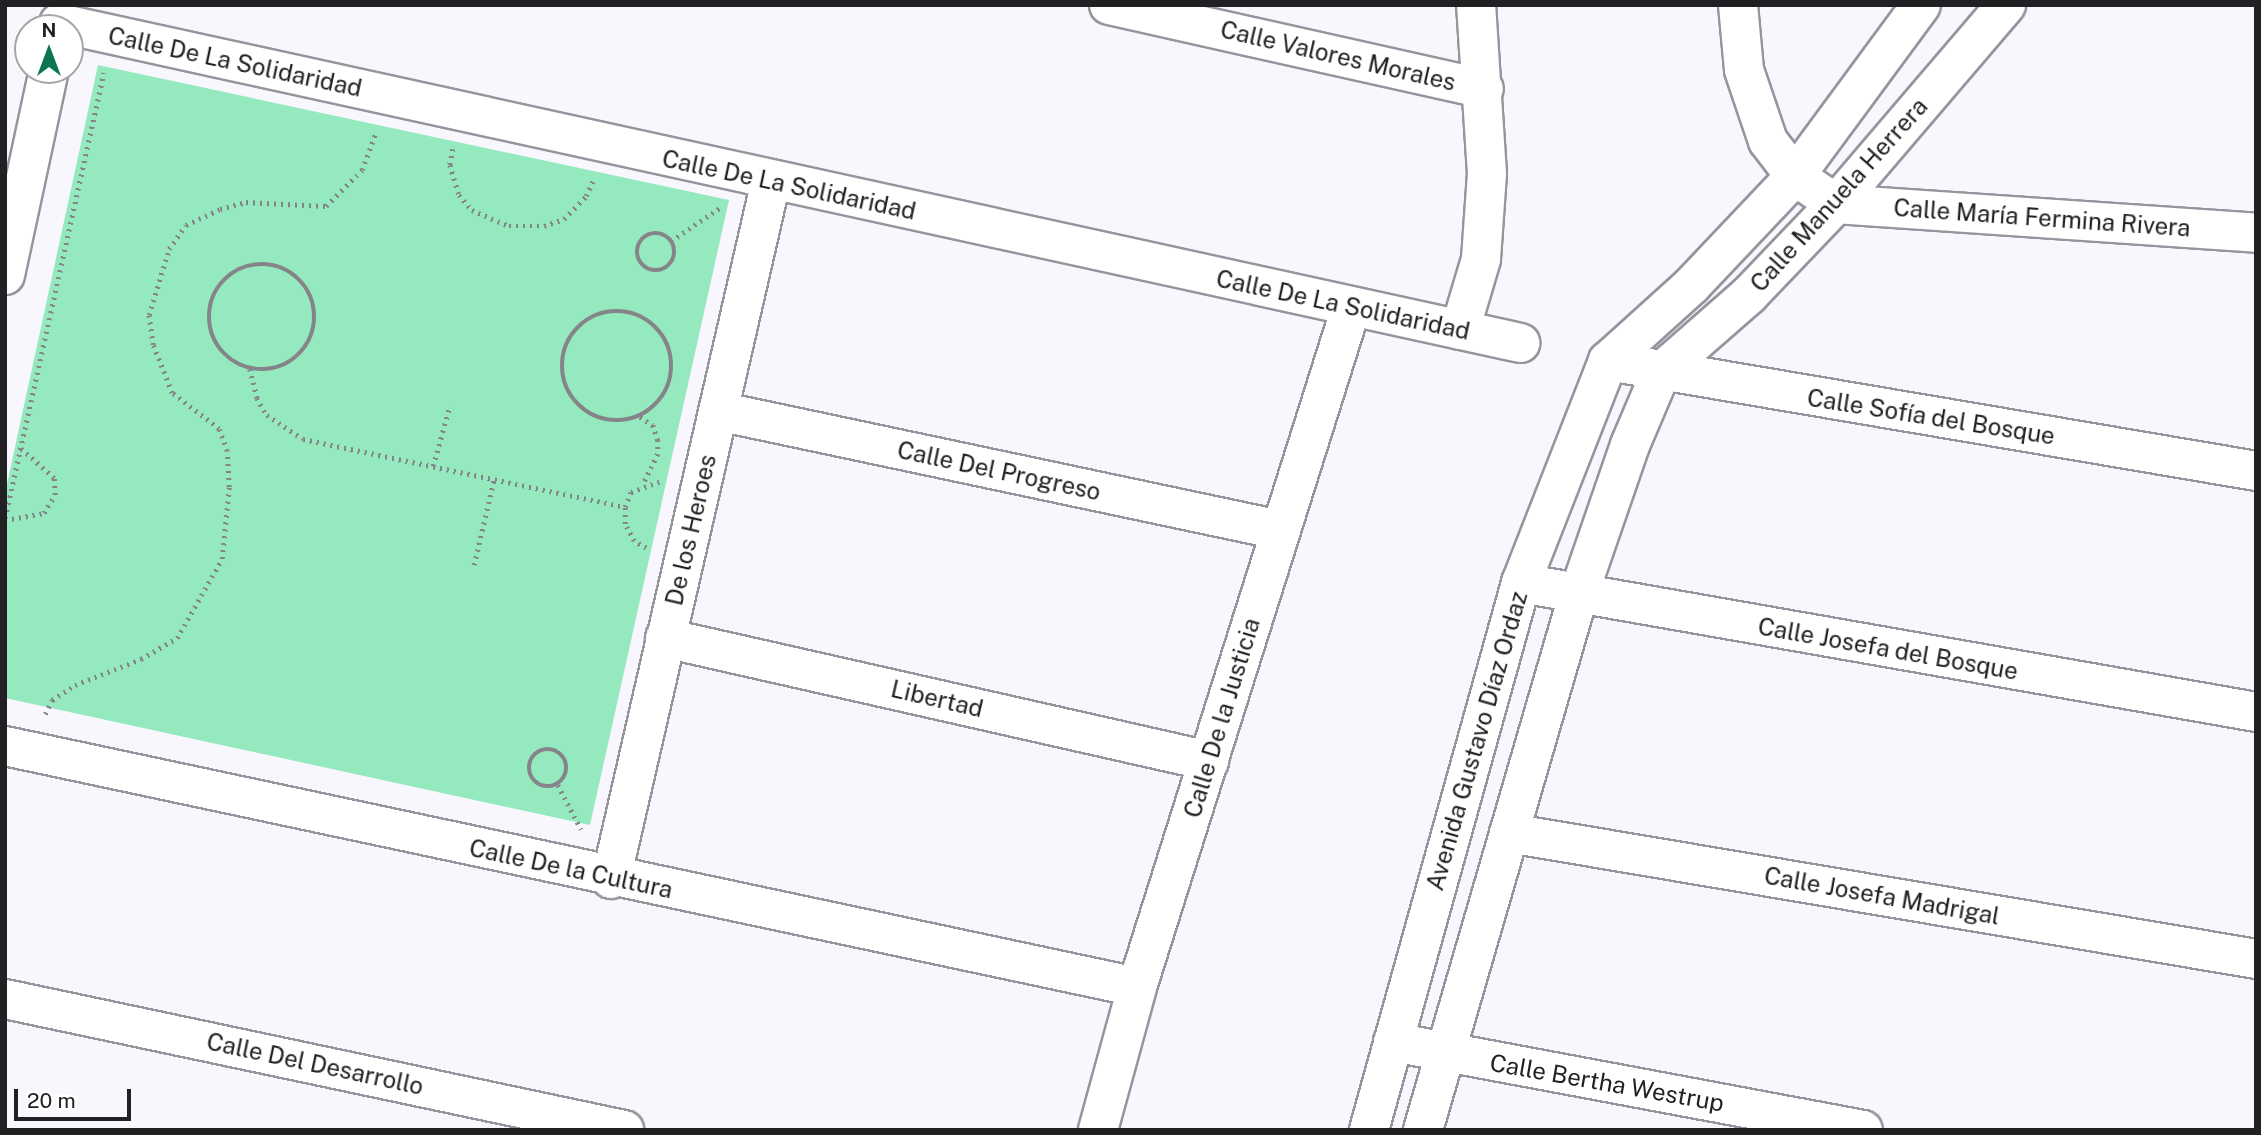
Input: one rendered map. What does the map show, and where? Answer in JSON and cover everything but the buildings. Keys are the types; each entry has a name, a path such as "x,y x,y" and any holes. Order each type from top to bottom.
{"street":[{"name":"Calle Valores Morales","path":"1109,5 1484,89"},
{"path":"1460,330 1481,259 1487,174 1484,89 1476,5"},
{"path":"1738,5 1744,71 1753,106 1768,141 1795,176 1836,204"},
{"name":"Calle Manuela Herrera","path":"1608,361 1692,285 1795,176 1921,5"},
{"name":"Calle Manuela Herrera","path":"1661,372 1749,295 1836,204 2006,5"},
{"name":"Calle De La Solidaridad","path":"84,24 771,181 1351,308 1520,342"},
{"path":"5,275 46,84"},
{"name":"De los Heroes","path":"611,879 771,181"},
{"name":"Calle María Fermina Rivera","path":"1836,204 2256,233"},
{"name":"Calle De la Justicia","path":"1098,1130 1137,987 1351,308"},
{"name":"Calle Sofía del Bosque","path":"1608,361 2256,471"},
{"name":"Avenida Gustavo Díaz Ordaz","path":"1370,1130 1521,583 1608,361"},
{"path":"1423,1130 1578,596 1633,435 1661,372"},
{"name":"Calle Del Progreso","path":"718,411 1280,530"},
{"name":"Calle Josefa del Bosque","path":"1521,583 1578,596 2256,712"},
{"name":"Libertad","path":"666,638 1209,761"},
{"name":"Calle De la Cultura","path":"5,746 611,879 1137,987"},
{"name":"Calle Josefa Madrigal","path":"1509,833 2256,959"},
{"name":"Calle Del Desarrollo","path":"5,999 624,1130"},
{"name":"Calle Bertha Westrup","path":"1393,1042 1863,1130"}],"path":[{"path":"20,448 54,478 55,495 44,513 5,519 20,448 102,72 115,75"},
{"path":"363,129 389,134"},
{"path":"39,724 52,700 75,685 141,659 177,638 222,559 229,487 227,451 219,429 172,393 153,345 149,315 169,249 186,225 220,209 246,202 326,206 362,170 376,132"},
{"path":"440,146 466,151"},
{"path":"453,148 450,165 459,195 472,210 509,226 527,228 564,219 586,196 594,179"},
{"path":"582,176 607,182"},
{"path":"709,204 722,207"},
{"path":"719,220 722,207"},
{"path":"671,241 722,207"},
{"path":"661,233 671,241 674,258 667,267 648,269 640,261 637,248 643,237 661,233"},
{"path":"250,369 285,366 311,341 315,306 302,282 280,267 262,264 237,270 218,287 211,303 212,337 221,352 250,369 257,398 280,426 303,439 625,507"},
{"path":"640,416 666,393 672,375 667,340 640,315 604,311 587,318 564,347 564,383 573,400 604,420 640,416 653,425 658,440 658,454 644,484"},
{"path":"433,466 450,405"},
{"path":"659,494 665,468"},
{"path":"474,565 494,479"},
{"path":"647,548 634,541 625,524 625,507 631,492 644,484 663,481"},
{"path":"644,561 650,535"},
{"path":"551,750 565,760 567,771 558,785 545,787 530,776 530,762 538,752 551,750"},
{"path":"558,785 585,836"},
{"path":"585,836 588,823"},
{"path":"571,833 585,836"}],"green space":[{"path":"98,65 729,200 590,825 5,698 5,493"}]}
